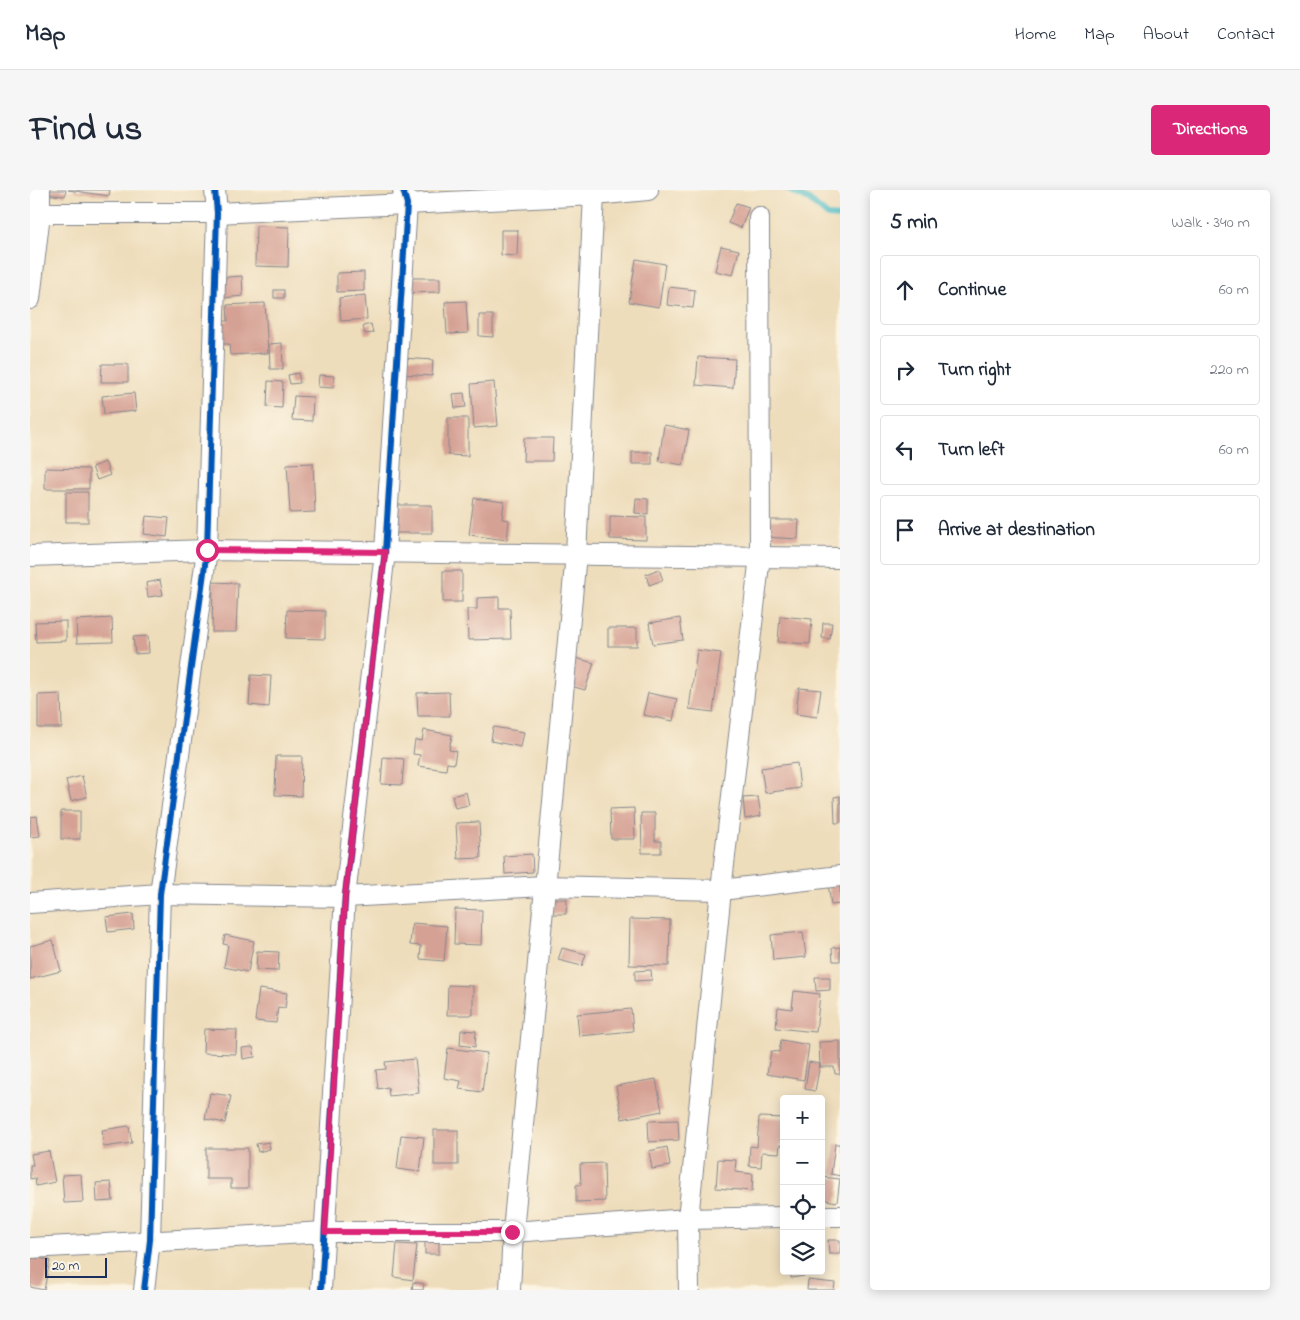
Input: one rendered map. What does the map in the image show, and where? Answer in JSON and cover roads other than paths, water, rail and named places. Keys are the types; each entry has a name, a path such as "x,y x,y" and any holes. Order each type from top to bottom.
{"street":[{"path":"30,299 35,213 40,190"},
{"path":"144,1290 150,1240 160,894 207,550 217,213 215,190"},
{"path":"35,213 217,213 405,197 594,195 648,190"},
{"path":"510,1290 512,1232 576,554 594,195"},
{"path":"321,1290 345,896 385,552 405,197"},
{"path":"690,1290 688,1219 721,890 760,556 759,217"},
{"path":"30,556 207,550 840,558"},
{"path":"30,903 160,894 345,896 544,886 721,890 840,876"},
{"path":"825,1216 840,1216"},
{"path":"30,1248 325,1232 512,1232 688,1219 780,1217"}],"waterway":[{"path":"788,190 809,200 828,216 840,217"}]}
